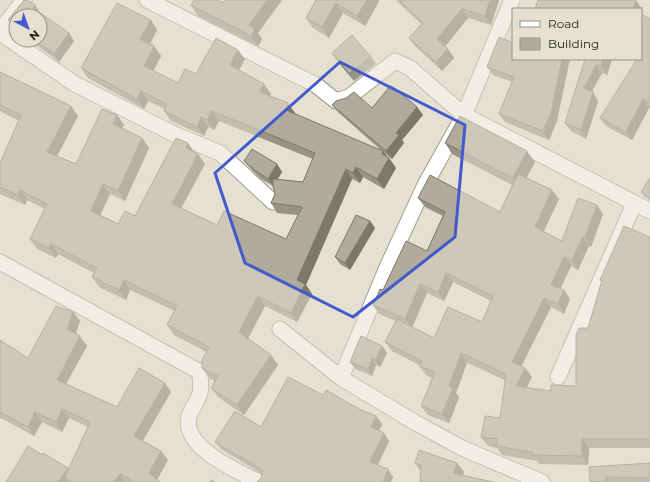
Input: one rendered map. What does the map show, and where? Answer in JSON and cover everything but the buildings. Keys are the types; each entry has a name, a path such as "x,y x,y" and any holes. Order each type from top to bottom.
{"street":[{"path":"24,0 0,32 75,84 174,134 220,154 273,202"},
{"path":"147,0 316,85 336,101 349,97 396,61 410,68 464,115 650,211"},
{"path":"341,378 388,265 425,185 464,115 512,0"},
{"path":"558,377 634,204"},
{"path":"0,262 200,372 200,395 189,416 189,426 193,438 203,450 259,482"},
{"path":"280,329 341,378 464,449 542,482"}],"highlighted area":[{"path":"340,62 465,125 455,237 353,317 245,263 215,173"}]}
